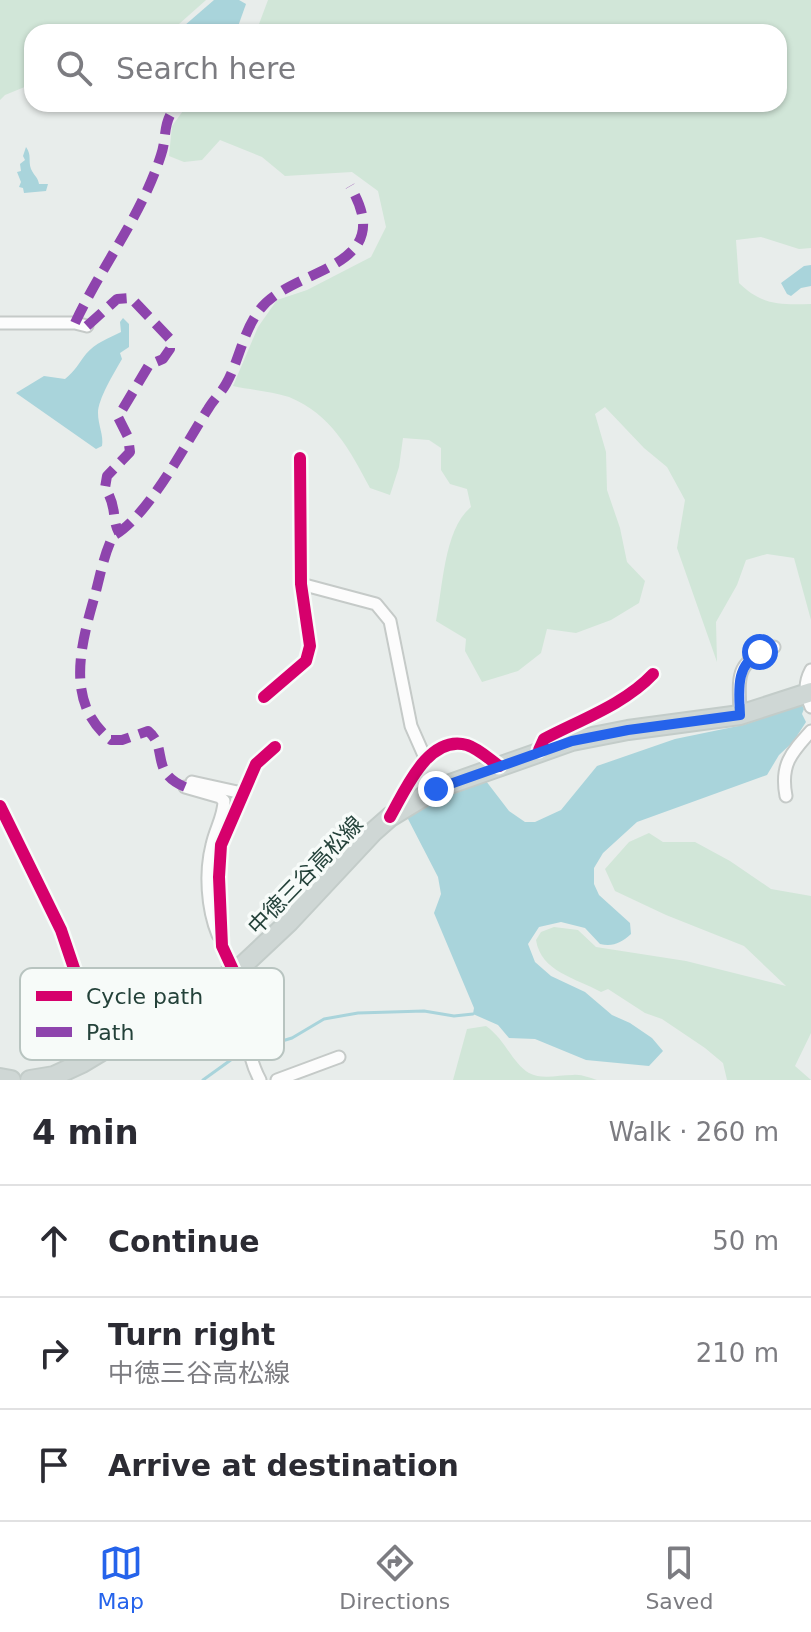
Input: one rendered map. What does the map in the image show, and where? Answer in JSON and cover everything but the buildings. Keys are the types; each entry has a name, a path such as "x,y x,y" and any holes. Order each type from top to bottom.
{"main road":[{"name":"中徳三谷高松線","path":"237,968 288,923 373,832 390,817 436,789 539,750 628,730 740,715 809,697"},
{"name":"中徳三谷高松線","path":"30,1080 55,1078 86,1060"},
{"path":"0,1078 11,1080"}],"street":[{"path":"0,323 87,326"},
{"path":"264,697 306,661 310,646 301,584 300,458"},
{"path":"301,584 376,604 390,621 411,726 426,760"},
{"path":"740,715 742,668 748,659 774,647"},
{"path":"809,697 805,685 811,670"},
{"path":"539,750 544,739 619,700 643,685 653,674"},
{"path":"786,796 783,779 785,766 811,731"},
{"path":"390,817 435,751 452,744 466,745 499,766"},
{"path":"222,946 221,845 256,764 275,747"},
{"path":"228,968 215,928 208,888 212,845 224,801 220,797 185,787 195,782 242,793"},
{"path":"0,806 61,930 74,968"},
{"path":"277,1080 339,1057"},
{"path":"252,1060 260,1080"}],"green space":[{"path":"0,0 206,0 179,24 24,24 24,87 0,100"},
{"path":"268,0 811,0 811,248 799,249 761,237 736,240 739,283 747,290 772,302 811,304 811,620 794,558 767,554 746,560 737,585 716,622 717,662 677,548 685,500 667,467 605,407 595,414 606,452 607,490 627,562 645,581 639,603 611,620 576,633 547,629 541,653 518,671 482,682 465,651 466,639 436,621 450,544 455,529 471,507 467,489 450,484 441,470 441,448 429,440 403,438 399,467 390,495 370,488 347,447 317,413 289,397 233,386 258,327 277,300 307,290 371,257 386,227 378,191 352,172 285,176 262,157 220,140 202,160 184,162 169,156 172,126 182,112 787,112 787,24 259,24"},
{"path":"649,833 663,842 695,842 771,889 811,896 811,1033 795,1066 811,1080 727,1080 723,1063 705,1048 662,1019 645,1013 608,989 601,992 561,973 539,951 536,940 541,932 554,927 578,930 596,947 686,961 786,986 744,946 615,891 605,869 629,842"},
{"path":"486,1026 529,1073 545,1077 579,1075 597,1080 453,1080 467,1029"}],"water":[{"path":"214,0 239,0 246,4 239,24 186,24"},
{"path":"26,147 31,169 39,184 48,184 46,191 24,193 23,188 19,187 21,182 17,172 21,171 20,164 25,160"},
{"path":"811,265 811,286 801,288 791,296 787,294 781,283 804,266"},
{"path":"123,318 129,324 129,347 120,353 122,359 101,401 98,413 102,446 96,449 16,393 44,376 65,379 94,347 121,332 120,322"},
{"path":"802,705 806,722 767,775 637,822 603,853 594,868 594,884 599,895 630,923 631,934 617,944 605,945 600,944 585,928 561,922 539,927 528,944 535,962 551,976 585,992 612,1015 652,1038 663,1051 649,1066 586,1060 535,1039 509,1038 498,1025 473,1014 474,1008 434,913 441,894 438,877 407,817 434,801 486,781 509,811 525,822 535,822 561,810 597,766 675,739 743,725"}],"waterway":[{"path":"284,1040 324,1019 358,1013 424,1011 454,1016 473,1014"},
{"path":"203,1080 231,1060"}],"marked path":[{"path":"75,323 143,199 161,155 172,112"},
{"path":"185,787 167,774 158,745 148,731 122,740 111,740 96,725 87,709 80,672 85,633 102,565 113,536 140,513 153,496 224,387 258,312 273,297 335,264 351,252 362,236 362,214 350,186"},
{"path":"87,326 117,299 131,298 170,339 170,349 163,359 149,365 118,417 128,437 130,452 107,476 105,488 112,501 119,533"}],"cycle path":[{"path":"264,697 306,661 310,646 301,584 300,458"},
{"path":"539,750 544,739 616,703 653,674"},
{"path":"390,817 420,767 441,748 453,744 467,745 499,766"},
{"path":"232,968 222,946 221,845 256,764 275,747"},
{"path":"0,806 61,930 74,968"}],"route":[{"path":"436,789 539,750 572,741 740,715 742,668 748,659 760,652"}]}
